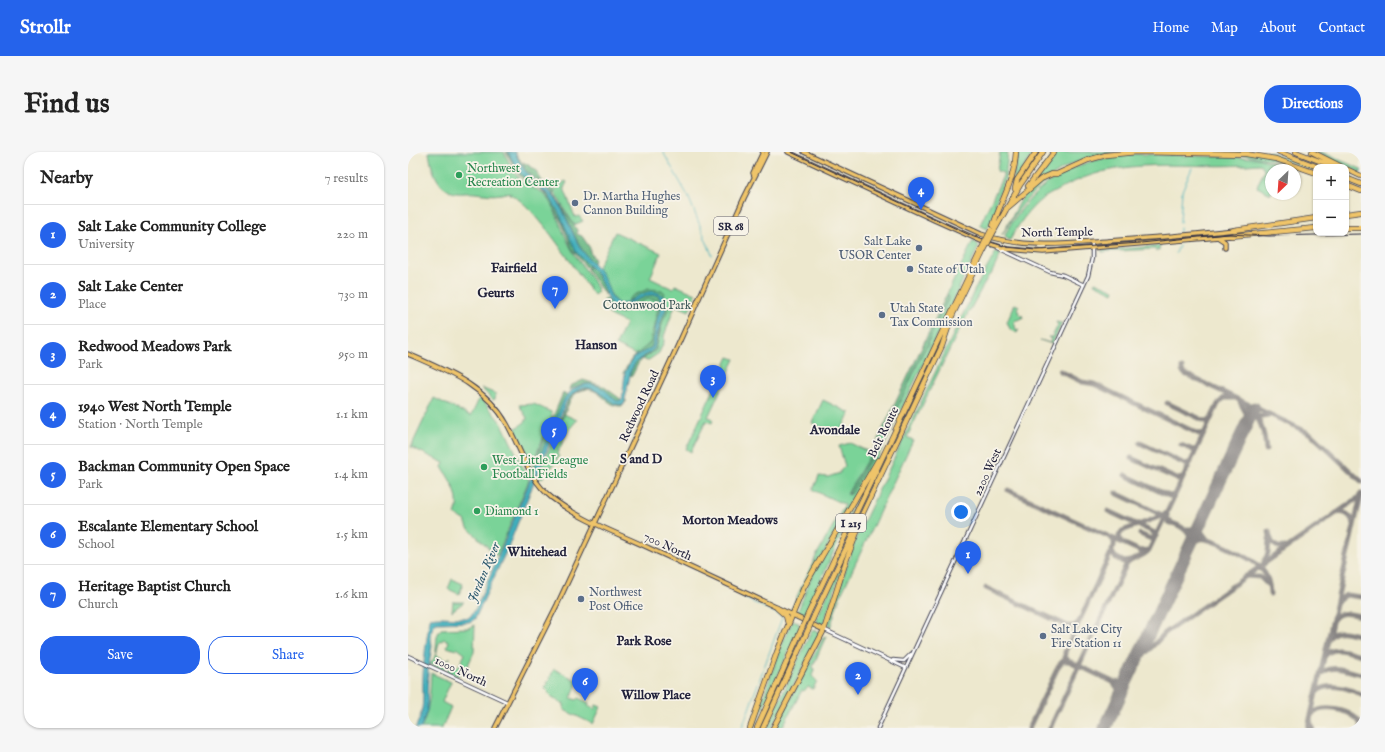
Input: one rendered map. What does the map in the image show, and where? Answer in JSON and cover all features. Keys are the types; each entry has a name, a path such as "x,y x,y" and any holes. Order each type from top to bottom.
{"highway":[{"path":"993,229 997,212 1010,177 1012,152"},
{"path":"997,212 1013,177 1016,152"},
{"path":"1014,189 1017,180 1036,152"},
{"name":"Belt Route","path":"757,728 808,614 983,249 1014,189 1039,152"},
{"name":"Belt Route","path":"993,229 1043,152"},
{"path":"1022,194 1054,152"},
{"path":"1006,209 1036,182 1052,174 1057,174 1078,164 1106,155 1137,152 1248,154"},
{"path":"1221,152 1248,154 1276,159 1313,172"},
{"path":"1279,152 1313,165"},
{"path":"1296,152 1327,164"},
{"path":"1312,152 1336,164"},
{"path":"1349,171 1361,176"},
{"path":"1349,179 1361,184"},
{"path":"1349,185 1361,190"},
{"path":"1349,214 1361,212"},
{"path":"1234,230 1313,218"},
{"path":"1231,236 1313,228"},
{"path":"1349,228 1361,228"},
{"name":"Belt Route","path":"763,728 814,616 942,346 952,316 983,249"},
{"path":"750,728 787,627 804,587 894,432"},
{"path":"773,728 824,630 849,551 897,439"},
{"path":"778,608 788,618 787,627"}],"main road":[{"name":"Redwood Road","path":"754,176 753,173 762,152"},
{"name":"Redwood Road","path":"495,728 547,625 678,345 754,176 756,175 767,152"},
{"name":"North Temple","path":"788,152 934,220 992,245 1007,249 1034,252 1231,236"},
{"name":"North Temple","path":"804,152 991,238 1029,245 1092,242 1234,230"},
{"path":"1218,238 1225,242 1226,248"},
{"name":"700 North","path":"408,354 470,384 487,398 502,415 531,474 556,501 595,522 824,630"}],"street":[{"name":"2200 West","path":"878,728 1084,285 1091,267 1092,242"},
{"name":"North Temple","path":"992,245 1050,272 1063,275 1084,285"},
{"name":"700 North","path":"824,630 906,668"},
{"path":"888,660 904,661 914,650"},
{"name":"1000 North","path":"408,656 507,702"}],"green space":[{"path":"429,152 504,152 519,178 527,185 539,190 545,195 557,215 565,237 572,250 593,280 598,292 594,295 543,225 531,211 510,194 511,192 493,195 456,193 449,191 444,188 436,177 431,165"},
{"path":"506,152 508,152 517,169 523,176 548,194 560,215 576,251 589,264 589,267 587,268 572,249 562,223 546,194 538,187 530,186 519,175"},
{"path":"515,152 525,168 523,162 535,169 542,181 554,187 554,195 556,198 546,187 521,165"},
{"path":"1000,152 1008,152 1005,180 995,204 998,206 987,229 980,225 1003,176 1003,173 997,171"},
{"path":"1018,152 1034,152 1012,184"},
{"path":"1056,152 1116,152 1085,159 1059,171 1037,189 1027,200 1002,235 1027,189"},
{"path":"1226,152 1271,152 1313,168 1313,171 1301,166 1301,164"},
{"path":"1314,152 1321,152 1361,169 1361,173 1349,168 1349,164 1341,164"},
{"path":"1136,154 1257,158 1279,164 1265,164 1265,191 1257,187 1264,170 1262,165 1259,164 1232,166 1156,165 1107,171 1082,178 1044,198 1028,212 1010,240 1007,239 1005,236 1014,219 1033,196 1045,185 1072,168 1102,159"},
{"path":"565,181 567,182 564,188 575,217 579,216 583,221 574,225 554,191"},
{"path":"556,198 577,230 577,234 582,236 590,248 590,252 595,260 593,263 581,248"},
{"name":"Cottonwood Park","path":"615,232 661,253 650,278 673,289 675,285 696,294 689,311 675,305 664,336 664,342 659,353 647,361 616,345 626,323 611,316 607,312 609,309 616,313 623,313 621,307 611,295 597,269"},
{"path":"973,241 979,246 887,440 793,608 791,609 817,554 845,505 813,490 819,476 828,477 840,473 845,466 839,446 850,443 871,453 847,494 850,495 878,447 916,368 921,354 929,344 928,342 949,297 947,294"},
{"path":"1160,246 1159,250 1156,251 1155,249 1102,252 1101,250"},
{"path":"996,252 1001,253 991,275 989,275 959,330 907,437 913,440 839,599 830,628 828,624 856,538 975,289"},
{"path":"591,266 603,285 605,295 587,269"},
{"path":"1095,282 1114,290 1113,293 1094,284"},
{"path":"648,289 662,290 665,293 663,296 653,293 644,294 627,301 632,296"},
{"path":"947,294 949,297 928,342 929,344 918,362 891,421 852,493 848,494 872,452"},
{"path":"649,295 658,295 659,298 657,300 647,299 624,312 619,313 613,312 608,308 604,301 605,298 616,307 620,307"},
{"path":"660,299 659,314 652,347 633,358 625,374 623,373 632,358 650,343"},
{"path":"1015,304 1019,306 1017,308 1023,318 1014,321 1016,330 1019,329 1017,333 1010,329 1007,322"},
{"path":"667,305 670,306 663,320 656,350 639,362 632,376 629,375 636,362 648,354 657,341 661,320"},
{"path":"1056,322 1062,323 1052,344 1040,340 1050,343 1051,339 1048,337 1052,337 1058,325"},
{"path":"729,357 735,359 708,417 713,419 712,423 706,421 691,452 686,449"},
{"path":"583,380 603,386 622,400 617,401 600,388 591,384 580,385 569,390 570,386"},
{"path":"481,388 496,394 495,399 493,400"},
{"path":"592,388 618,404 623,405 616,406 596,392 585,390 574,395 569,402 562,420 559,423 567,404 573,395 577,392 584,389"},
{"path":"563,393 567,395 534,471 532,467"},
{"path":"480,397 502,424 529,480 497,556 468,528 465,520 455,515 457,508 456,496 452,484 442,467 444,463 411,447 434,398 471,416"},
{"path":"823,400 850,413 839,435 812,423"},
{"path":"534,404 551,412 552,417 532,464 515,429 525,422 527,418 519,405"},
{"path":"564,414 577,420 568,431 557,454 559,456 552,467 548,467 542,479 539,477 539,473"},
{"path":"858,498 806,613 802,615 797,613 812,576"},
{"path":"845,556 823,625 817,622 817,618"},
{"path":"452,579 463,584 459,594 448,589"},
{"path":"453,601 454,602 464,602 452,611"},
{"path":"793,620 798,622 800,627 754,728 752,728 784,639"},
{"path":"475,625 474,652 465,672 461,670 458,676 447,671 451,664 456,667 459,666 465,654 457,648 456,650 447,647 449,641 444,639 439,643 436,655 447,661 450,657 445,670 430,664 435,656 437,637 441,629 468,628"},
{"path":"814,630 821,633 771,728 767,728 811,632"},
{"path":"826,636 813,666 814,670 812,676 817,681 813,689 808,687 804,691 802,690 782,728 775,728 823,638"},
{"path":"554,669 578,681 571,698 576,700 578,698 589,703 588,706 595,709 596,705 601,707 593,724 564,710 564,704 552,698 545,688"},
{"path":"431,673 451,682 442,702 451,707 442,728 421,728 428,708"}],"water":[{"path":"508,152 515,152 521,164 533,179 555,197 581,249 602,274 610,294 616,302 621,304 647,292 654,292 661,294 667,302 654,349 636,362 631,370 624,405 615,404 590,388 579,390 566,402 509,545 475,619 469,622 436,623 432,629 432,646 428,671 427,710 421,728 415,728 421,714 423,701 423,667 430,618 470,617 476,608 564,399 572,390 588,384 605,390 617,401 622,400 625,372 633,358 652,347 658,316 662,307 662,302 658,295 649,295 620,307 611,304 597,274 576,252 560,215 548,194 523,176 517,169"}],"waterway":[{"path":"663,152 688,196 712,255"},
{"path":"1180,222 1182,191 1192,168"},
{"path":"1176,253 1179,246"},
{"path":"740,596 780,615 782,618 742,728"}],"taxiway":[{"path":"1182,368 1182,371 1185,374 1311,434 1361,481"},
{"path":"1060,371 1082,382 1094,384 1199,434 1205,432"},
{"path":"1050,728 1126,565 1131,560 1144,555 1149,550 1218,404 1224,398 1233,398"},
{"path":"1240,402 1247,415 1243,432"},
{"path":"1167,403 1205,421 1211,419"},
{"path":"1248,406 1262,426 1266,450"},
{"path":"1247,426 1255,417 1269,415"},
{"path":"1140,443 1185,464 1191,462"},
{"path":"1181,445 1193,450 1197,449"},
{"path":"1131,458 1177,479 1183,478"},
{"path":"1125,475 1169,496 1175,495"},
{"path":"1008,490 1140,551 1149,550"},
{"path":"1116,493 1162,515 1167,513 1167,518 1171,523"},
{"path":"1127,680 1143,656 1165,633 1358,498 1361,494"},
{"path":"1308,728 1361,495"},
{"path":"1108,511 1153,532 1156,536 1151,539 1140,534"},
{"path":"1336,513 1347,514 1354,524"},
{"path":"1121,542 1119,536 1122,531 1164,515"},
{"path":"1168,522 1184,529 1189,536 1190,545"},
{"path":"1201,523 1201,531 1207,539"},
{"path":"1185,529 1193,529 1201,523"},
{"path":"1269,531 1273,544 1278,547 1285,547"},
{"path":"1069,661 1065,657 1065,652 1114,546 1114,541 1111,538"},
{"path":"1189,548 1192,543 1197,540 1205,539 1222,545 1242,555 1261,568 1268,580 1270,594"},
{"path":"1264,562 1268,553 1269,539"},
{"path":"1112,552 1115,557 1124,562 1130,561"},
{"path":"1246,576 1260,577 1268,585"},
{"path":"986,588 1068,626 1074,626 1078,623"},
{"path":"1338,601 1346,595 1361,597"},
{"path":"1333,620 1342,614 1361,616"},
{"path":"1329,638 1340,632 1348,632 1361,636"},
{"path":"1325,656 1328,653 1337,650 1361,655"},
{"path":"1029,728 1059,665 1063,661 1069,661 1113,682 1119,690 1118,700"},
{"path":"1321,674 1334,668 1361,674"},
{"path":"1113,682 1122,682 1128,676"},
{"path":"1316,693 1325,687 1338,687 1351,690 1361,695"},
{"path":"1313,728 1310,719 1313,713 1320,710 1330,709 1351,714 1358,720 1361,728"}],"runway":[{"path":"1105,728 1254,408"}],"tram line":[{"path":"791,152 974,237 1007,247 1036,250 1141,243 1228,234 1269,236 1361,234"}],"place":[{"name":"Northwest Recreation Center","path":"459,175"},
{"name":"Dr. Martha Hughes Cannon Building","path":"575,203"},
{"name":"1940 West North Temple","path":"921,210"},
{"name":"Salt Lake USOR Center","path":"919,248"},
{"name":"State of Utah","path":"910,269"},
{"name":"Heritage Baptist Church","path":"555,309"},
{"name":"Utah State Tax Commission","path":"882,315"},
{"name":"Redwood Meadows Park","path":"713,398"},
{"name":"Backman Community Open Space","path":"554,450"},
{"name":"West Little League Football Fields","path":"484,467"},
{"name":"Diamond 1","path":"477,511"},
{"name":"Salt Lake Community College","path":"968,574"},
{"name":"Northwest Post Office","path":"581,599"},
{"name":"Salt Lake City Fire Station 11","path":"1043,636"},
{"name":"Salt Lake Center","path":"858,695"},
{"name":"Escalante Elementary School","path":"585,701"}],"district":[{"name":"Fairfield","path":"514,267"},
{"name":"Geurts","path":"496,292"},
{"name":"Hanson","path":"596,344"},
{"name":"Avondale","path":"835,429"},
{"name":"S and D","path":"641,458"},
{"name":"Morton Meadows","path":"730,519"},
{"name":"Whitehead","path":"537,551"},
{"name":"Park Rose","path":"644,640"},
{"name":"Willow Place","path":"656,694"}],"water label":[{"name":"Jordan River","path":"483,572"}]}
